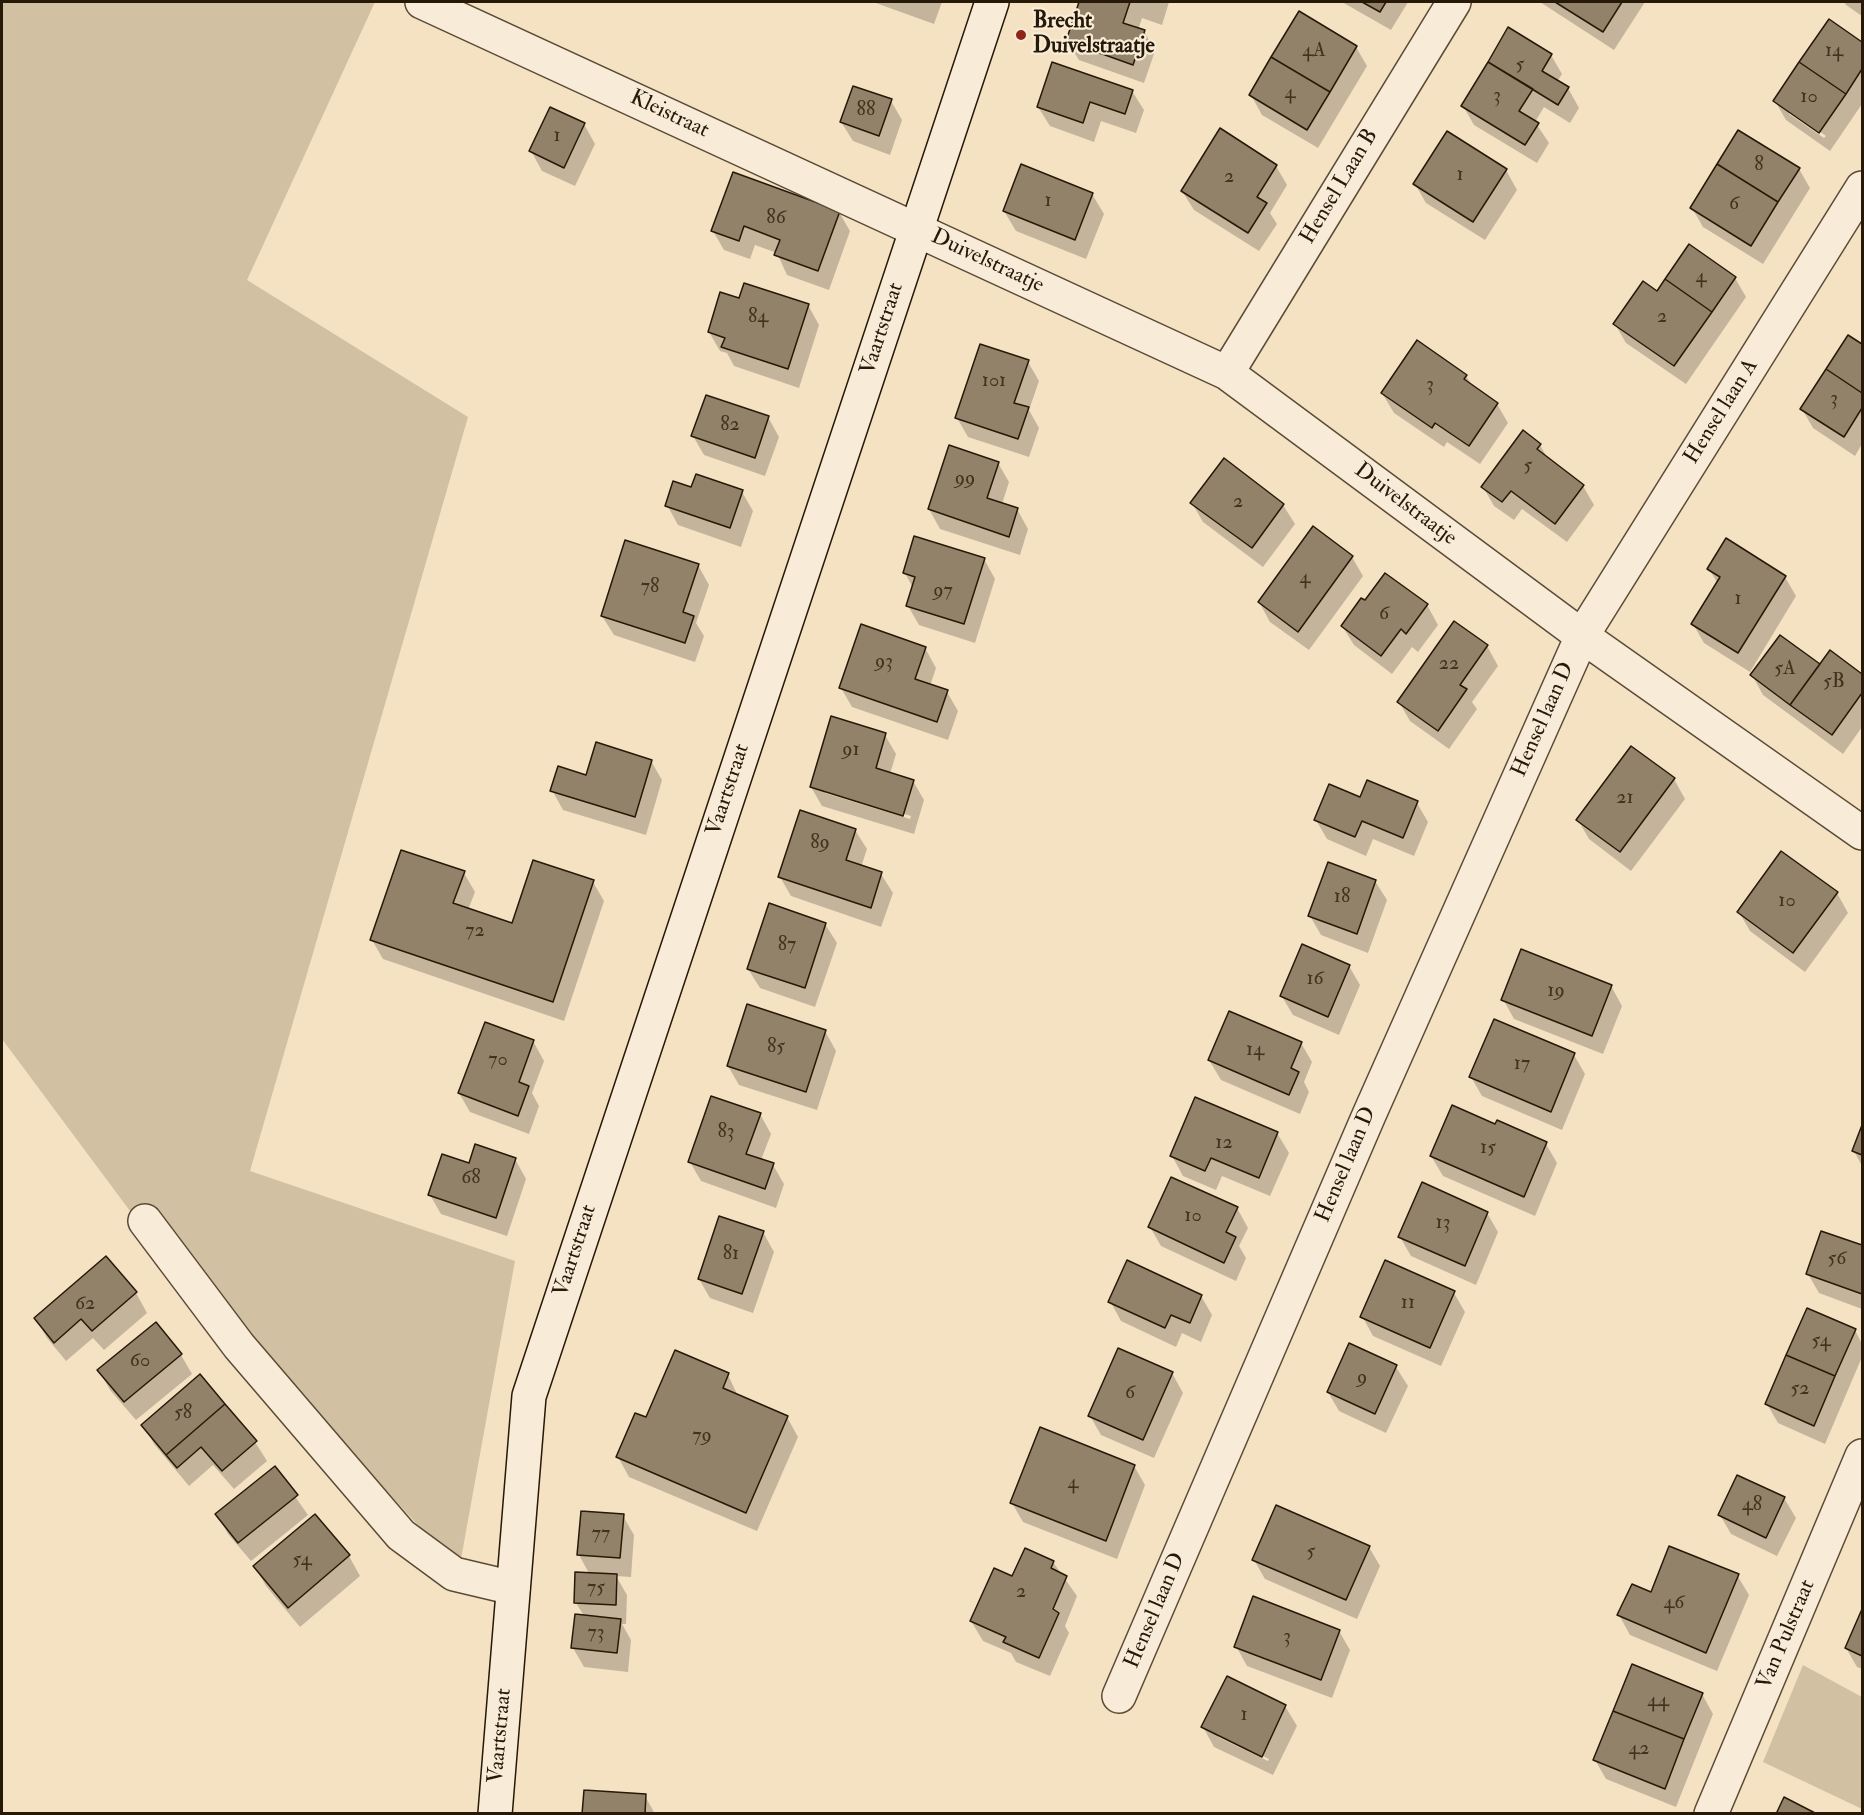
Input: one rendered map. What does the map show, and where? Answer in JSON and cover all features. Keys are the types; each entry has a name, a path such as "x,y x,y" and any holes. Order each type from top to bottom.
{"street":[{"name":"Kleistraat","path":"422,2 917,229"},
{"name":"Vaartstraat","path":"495,1814 529,1395 992,2"},
{"name":"Hensel Laan B","path":"1227,373 1454,2"},
{"name":"Hensel laan A","path":"1582,636 1863,188"},
{"name":"Duivelstraatje","path":"917,229 1227,373 1582,636 1863,833"},
{"name":"Hensel laan D","path":"1119,1696 1364,1126 1582,636"},
{"path":"145,1221 239,1346 401,1534 454,1574 513,1588"},
{"name":"Van Pulstraat","path":"1711,1814 1863,1456"}],"shaded area":[{"path":"2,2 375,2 247,280 468,417 250,1171 515,1261 459,1570 130,1211 2,1039"},
{"path":"1803,1665 1862,1697 1862,1809 1763,1762"}],"building":[{"path":"1079,2 1130,2 1123,23 1145,30 1133,65 1066,41"},
{"path":"1362,2 1386,2 1380,12"},
{"path":"1555,2 1622,2 1603,32"},
{"path":"1299,11 1357,46 1330,92 1271,57"},
{"path":"1829,19 1862,42 1862,69 1846,94 1799,62"},
{"path":"1508,27 1552,54 1542,71 1569,87 1558,105 1488,62"},
{"path":"1271,57 1330,92 1307,130 1249,95"},
{"path":"1052,62 1133,90 1125,114 1090,102 1083,123 1037,107"},
{"path":"1488,62 1533,89 1519,111 1539,123 1525,145 1461,106"},
{"path":"1799,62 1846,94 1819,133 1773,101"},
{"path":"853,86 892,99 879,136 840,122"},
{"path":"550,107 585,123 564,168 529,151"},
{"path":"1220,128 1277,165 1257,197 1267,203 1248,233 1181,191"},
{"path":"1738,130 1800,168 1778,202 1717,164"},
{"path":"1447,131 1507,169 1473,222 1413,184"},
{"path":"1021,164 1093,193 1075,240 1003,211"},
{"path":"1717,164 1778,202 1751,246 1690,208"},
{"path":"733,172 840,211 818,271 774,255 780,240 744,226 739,241 711,231"},
{"path":"1689,244 1736,277 1712,312 1665,279"},
{"path":"1665,279 1712,312 1674,366 1613,324 1643,281 1657,291"},
{"path":"744,283 809,304 788,369 721,347 725,338 708,332 720,292 739,298"},
{"path":"1848,335 1862,344 1862,393 1826,369"},
{"path":"1417,340 1467,375 1464,379 1498,403 1469,446 1435,423 1432,428 1381,393"},
{"path":"980,344 1029,360 1014,403 1029,407 1018,439 955,418"},
{"path":"1826,369 1862,393 1862,408 1844,437 1800,409"},
{"path":"706,395 769,416 755,458 691,436"},
{"path":"1523,430 1541,444 1537,449 1584,485 1555,524 1511,491 1502,502 1481,487"},
{"path":"949,445 999,462 987,498 1018,508 1009,537 928,509"},
{"path":"1224,458 1284,504 1252,548 1190,503"},
{"path":"696,474 743,490 730,528 665,506 673,481 691,487"},
{"path":"1313,526 1353,556 1298,632 1258,602"},
{"path":"914,536 985,558 964,624 906,606 915,577 903,573"},
{"path":"1726,538 1786,576 1738,653 1691,624 1720,577 1707,569"},
{"path":"625,540 699,564 683,612 694,616 685,643 601,616"},
{"path":"1385,573 1428,604 1406,634 1401,629 1381,656 1341,626 1361,598 1365,600"},
{"path":"1454,621 1488,645 1460,685 1467,689 1438,731 1397,702"},
{"path":"861,624 926,647 915,679 948,690 937,722 839,688"},
{"path":"1780,635 1820,664 1790,705 1750,675"},
{"path":"1830,650 1862,674 1862,693 1832,735 1790,705"},
{"path":"831,716 886,733 876,768 914,780 903,816 810,787"},
{"path":"596,742 652,760 635,817 550,791 558,766 586,775"},
{"path":"1631,746 1675,778 1620,852 1576,820"},
{"path":"1367,780 1418,801 1403,838 1362,821 1355,837 1314,820 1329,784 1360,797"},
{"path":"800,810 856,829 846,860 882,872 871,908 778,877"},
{"path":"401,850 465,871 453,903 512,923 533,860 594,880 553,1002 370,940"},
{"path":"1781,851 1838,892 1793,953 1737,912"},
{"path":"1328,862 1376,880 1357,934 1308,916"},
{"path":"769,903 826,923 805,988 747,969"},
{"path":"1302,944 1350,965 1328,1017 1280,996"},
{"path":"1521,949 1612,985 1592,1036 1501,1000"},
{"path":"747,1004 826,1030 806,1092 727,1066"},
{"path":"1229,1011 1302,1042 1291,1068 1299,1072 1289,1095 1208,1060"},
{"path":"1494,1019 1575,1053 1551,1112 1469,1077"},
{"path":"485,1022 534,1040 519,1082 529,1086 518,1116 458,1093"},
{"path":"711,1096 761,1113 746,1154 774,1163 765,1189 688,1162"},
{"path":"1195,1097 1278,1132 1259,1178 1211,1158 1205,1171 1170,1156"},
{"path":"1452,1105 1495,1124 1497,1120 1547,1142 1524,1197 1430,1156"},
{"path":"1862,1125 1862,1155 1852,1151"},
{"path":"475,1144 516,1158 496,1218 428,1195 442,1154 469,1163"},
{"path":"1171,1177 1238,1207 1226,1232 1236,1237 1224,1263 1148,1227"},
{"path":"1422,1182 1488,1212 1465,1266 1398,1237"},
{"path":"719,1216 764,1231 742,1294 698,1279"},
{"path":"1821,1231 1862,1245 1862,1294 1806,1274"},
{"path":"106,1256 137,1292 92,1331 81,1319 54,1343 34,1318"},
{"path":"1127,1260 1202,1295 1190,1323 1171,1315 1165,1328 1108,1302"},
{"path":"1385,1260 1455,1291 1430,1348 1360,1317"},
{"path":"1807,1308 1856,1329 1835,1376 1786,1355"},
{"path":"156,1322 182,1354 124,1402 97,1370"},
{"path":"1349,1343 1397,1365 1375,1414 1327,1392"},
{"path":"1118,1348 1173,1372 1143,1440 1088,1416"},
{"path":"675,1350 729,1373 723,1388 788,1416 746,1513 616,1457 635,1413 646,1417"},
{"path":"1786,1355 1835,1376 1814,1426 1765,1404"},
{"path":"200,1374 225,1404 166,1455 141,1425"},
{"path":"225,1404 257,1441 222,1471 201,1447 177,1468 166,1455"},
{"path":"1040,1427 1135,1465 1106,1541 1010,1503"},
{"path":"275,1466 298,1495 238,1543 215,1514"},
{"path":"1737,1475 1785,1497 1766,1538 1718,1515"},
{"path":"1276,1505 1370,1546 1346,1600 1252,1560"},
{"path":"581,1511 624,1514 620,1558 577,1555"},
{"path":"315,1514 350,1555 288,1608 253,1566"},
{"path":"1669,1546 1739,1574 1706,1653 1617,1615 1632,1584 1651,1592"},
{"path":"1025,1548 1054,1561 1051,1568 1067,1576 1053,1609 1059,1613 1039,1658 1003,1642 1006,1637 970,1621 994,1568 1012,1576"},
{"path":"575,1572 617,1574 616,1605 574,1603"},
{"path":"1253,1596 1340,1630 1321,1680 1234,1647"},
{"path":"1862,1609 1862,1656 1845,1648"},
{"path":"575,1614 621,1619 617,1653 571,1648"},
{"path":"1632,1664 1703,1693 1684,1739 1613,1711"},
{"path":"1227,1676 1286,1705 1262,1757 1201,1727"},
{"path":"1613,1711 1684,1739 1665,1789 1593,1760"},
{"path":"584,1790 646,1794 645,1814 582,1814"},
{"path":"1784,1797 1817,1814 1776,1814"}],"place":[{"name":"Brecht Duivelstraatje","path":"1021,35"}]}
